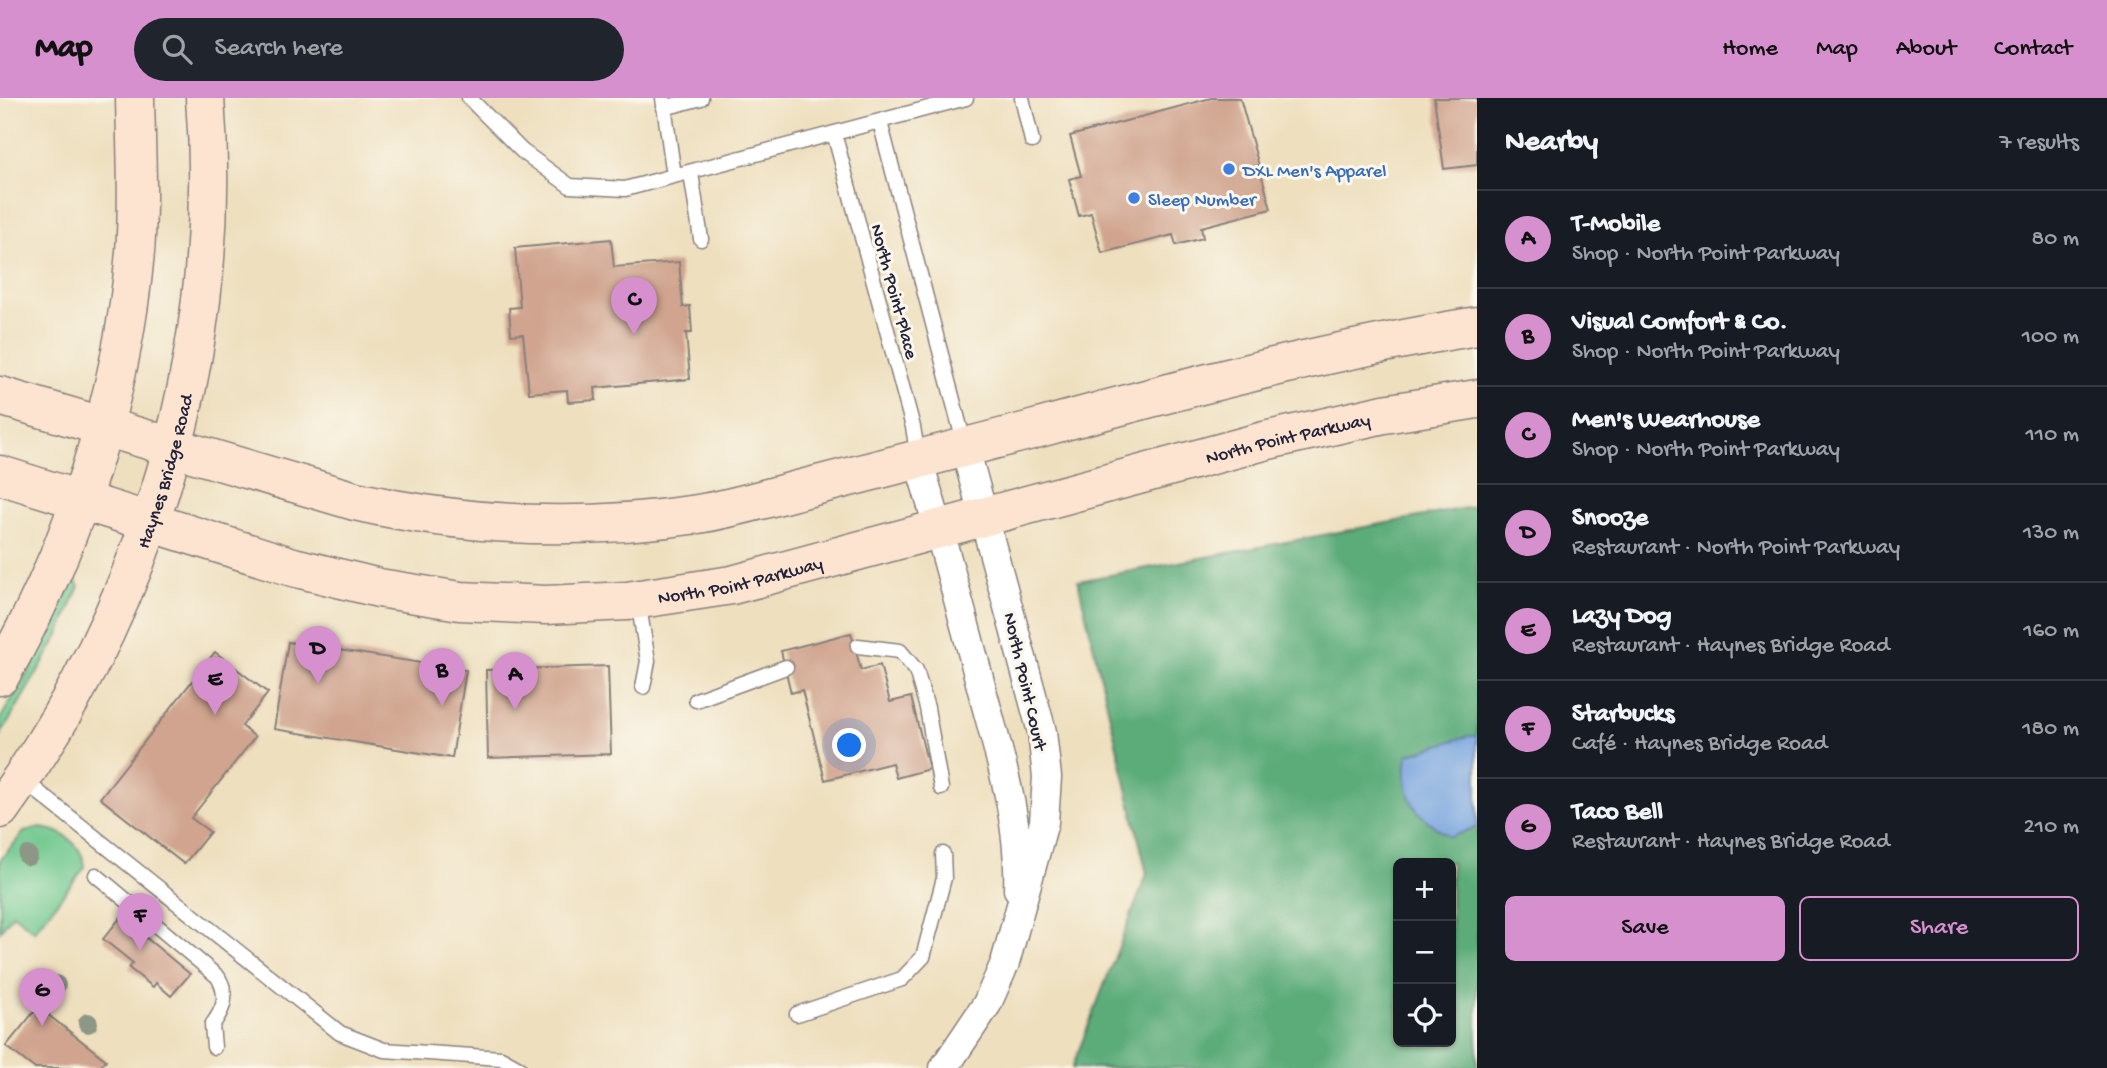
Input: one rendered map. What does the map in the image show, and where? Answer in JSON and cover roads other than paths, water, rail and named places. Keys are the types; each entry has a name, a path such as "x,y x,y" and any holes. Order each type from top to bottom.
{"street":[{"path":"0,676 25,632 51,575 79,500 114,378 135,254 135,98"},
{"name":"Haynes Bridge Road","path":"0,809 69,705 93,657 135,565 173,447 198,326 207,255 210,197 205,98"},
{"path":"0,396 355,502 397,511 435,518 530,525 618,522 701,513 918,460 1245,372 1370,344 1477,326"},
{"name":"North Point Parkway","path":"0,475 293,567 379,588 460,601 546,605 638,599 732,585 986,519 1264,441 1384,414 1477,399"},
{"name":"North Point Court","path":"944,1068 988,1004 1005,963 1044,822 1047,777 1042,732 965,447"},
{"name":"North Point Court","path":"918,460 940,531 1008,787 1019,875 1017,916"}],"lane":[{"path":"469,98 522,151 570,186 625,189 966,98"},
{"path":"674,176 663,103 701,98"},
{"path":"1022,98 1032,141"},
{"name":"North Point Place","path":"880,122 965,447"},
{"name":"North Point Place","path":"834,134 913,427 918,460"},
{"path":"691,173 701,239"},
{"path":"638,599 649,661 643,687"},
{"path":"858,646 885,646 900,651 916,670 928,708 941,788"},
{"path":"696,701 786,667"},
{"path":"22,779 340,1032 384,1050 501,1058 519,1068"},
{"path":"797,1014 902,979 923,957 944,878 943,854"},
{"path":"96,875 218,977 224,987 225,998 222,1011 212,1025 214,1047"}],"water":[{"path":"1468,736 1477,736 1477,827 1450,837 1427,821 1413,804 1406,783 1407,755"}],"place":[{"name":"DXL Men's Apparel","path":"1229,169"},
{"name":"Sleep Number","path":"1134,198"},
{"name":"Men's Wearhouse","path":"634,335"},
{"name":"Snooze","path":"318,684"},
{"name":"Visual Comfort & Co.","path":"442,706"},
{"name":"T-Mobile","path":"515,710"},
{"name":"Lazy Dog","path":"215,715"},
{"name":"Starbucks","path":"140,951"},
{"name":"Taco Bell","path":"42,1026"}]}
